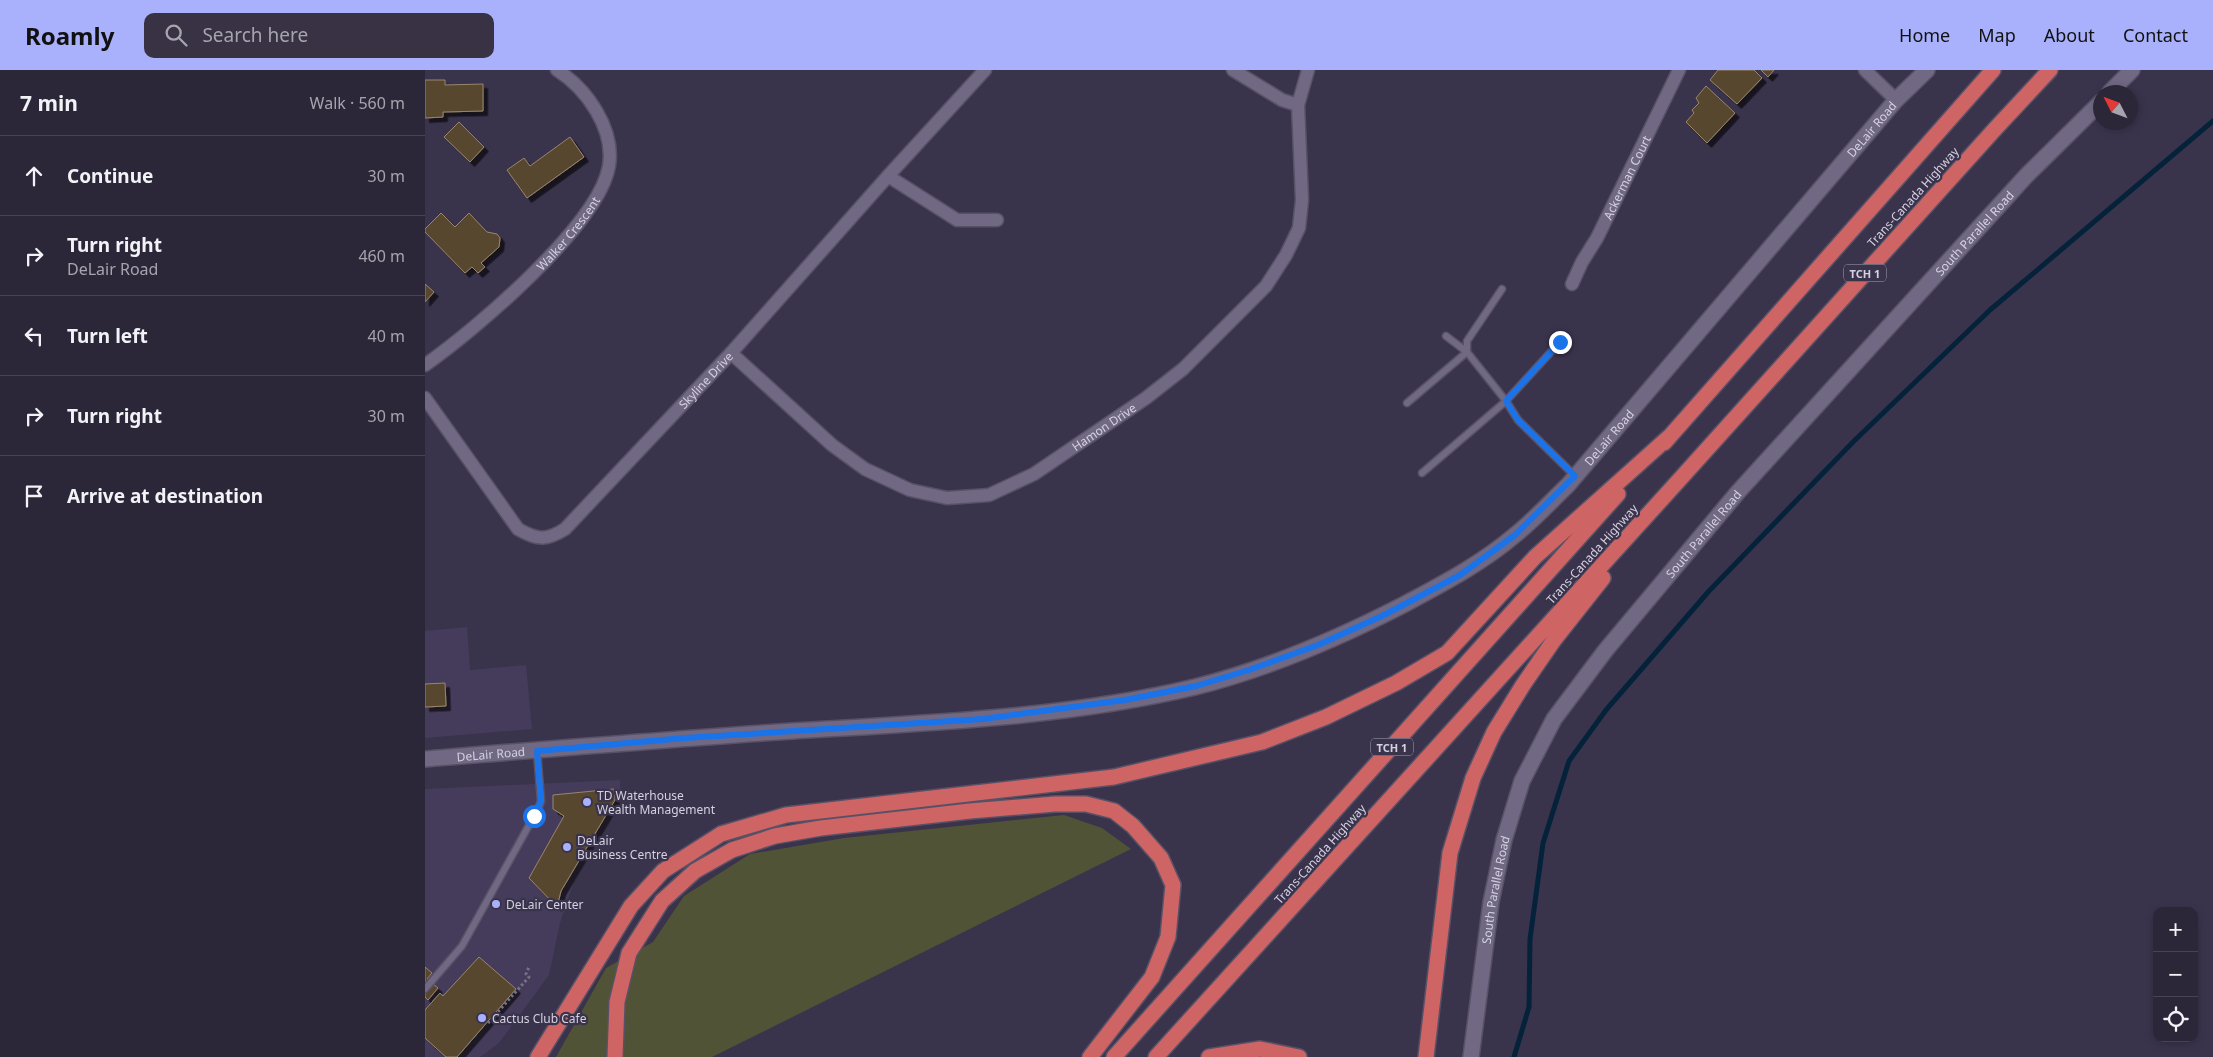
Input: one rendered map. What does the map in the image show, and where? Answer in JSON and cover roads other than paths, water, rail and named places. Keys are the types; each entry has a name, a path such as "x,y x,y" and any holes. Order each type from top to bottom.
{"highway":[{"name":"Trans-Canada Highway","path":"1114,1057 1670,436 1993,70"},
{"name":"Trans-Canada Highway","path":"1156,1057 2050,70"},
{"path":"538,1055 631,906 663,871 721,834 785,815 1114,777 1262,742 1326,717 1395,683 1447,653 1535,557 1670,436"},
{"path":"1426,1057 1450,853 1473,778 1494,732 1549,647 1681,478"},
{"path":"615,1057 617,1002 629,953 662,901 695,871 732,850 775,836 841,826 1055,804 1086,804 1114,811 1133,826 1161,858 1173,885 1168,937 1152,977 1091,1057"},
{"path":"1209,1057 1260,1049 1299,1057"}],"street":[{"name":"Walker Crescent","path":"425,365 479,323 549,256 577,226 601,191 609,166 609,139 599,116 583,93 557,70"},
{"name":"Skyline Drive","path":"425,398 518,529 533,538 552,537 565,529 731,353 985,70"},
{"path":"1233,70 1282,100 1298,105"},
{"name":"Hamon Drive","path":"731,353 832,445 865,469 910,490 947,498 989,495 1034,474 1146,398 1183,369 1217,338 1266,286 1286,255 1299,228 1302,200 1298,105 1308,70"},
{"name":"Ackerman Court","path":"1572,284 1581,262 1597,238 1679,70"},
{"path":"1865,70 1896,100"},
{"name":"DeLair Road","path":"425,759 685,738 983,719 1125,700 1196,686 1249,670 1318,645 1384,615 1460,575 1515,535 1575,476 1896,100 1927,70"},
{"path":"2117,85 2132,70"},
{"name":"South Parallel Road","path":"1471,1057 1491,902 1503,840 1523,781 1554,719 1605,651 1738,492 2026,176 2093,110"},
{"path":"888,176 957,220 997,220"}],"lane":[{"path":"1407,403 1467,352 1467,341 1502,289"},
{"path":"1446,336 1467,352 1506,401 1518,420 1575,476"},
{"path":"1422,473 1506,401 1560,342"},
{"path":"425,990 463,946 538,809 541,801 537,751"}],"waterway":[{"path":"1514,1057 1529,1007 1530,939 1543,843 1569,761 1606,710 1709,591 1854,441 1990,310 2213,121"}],"place":[{"name":"TD Waterhouse Wealth Management","path":"587,802"},
{"name":"DeLair Business Centre","path":"567,847"},
{"name":"DeLair Center","path":"496,904"},
{"name":"Cactus Club Cafe","path":"482,1018"}]}
